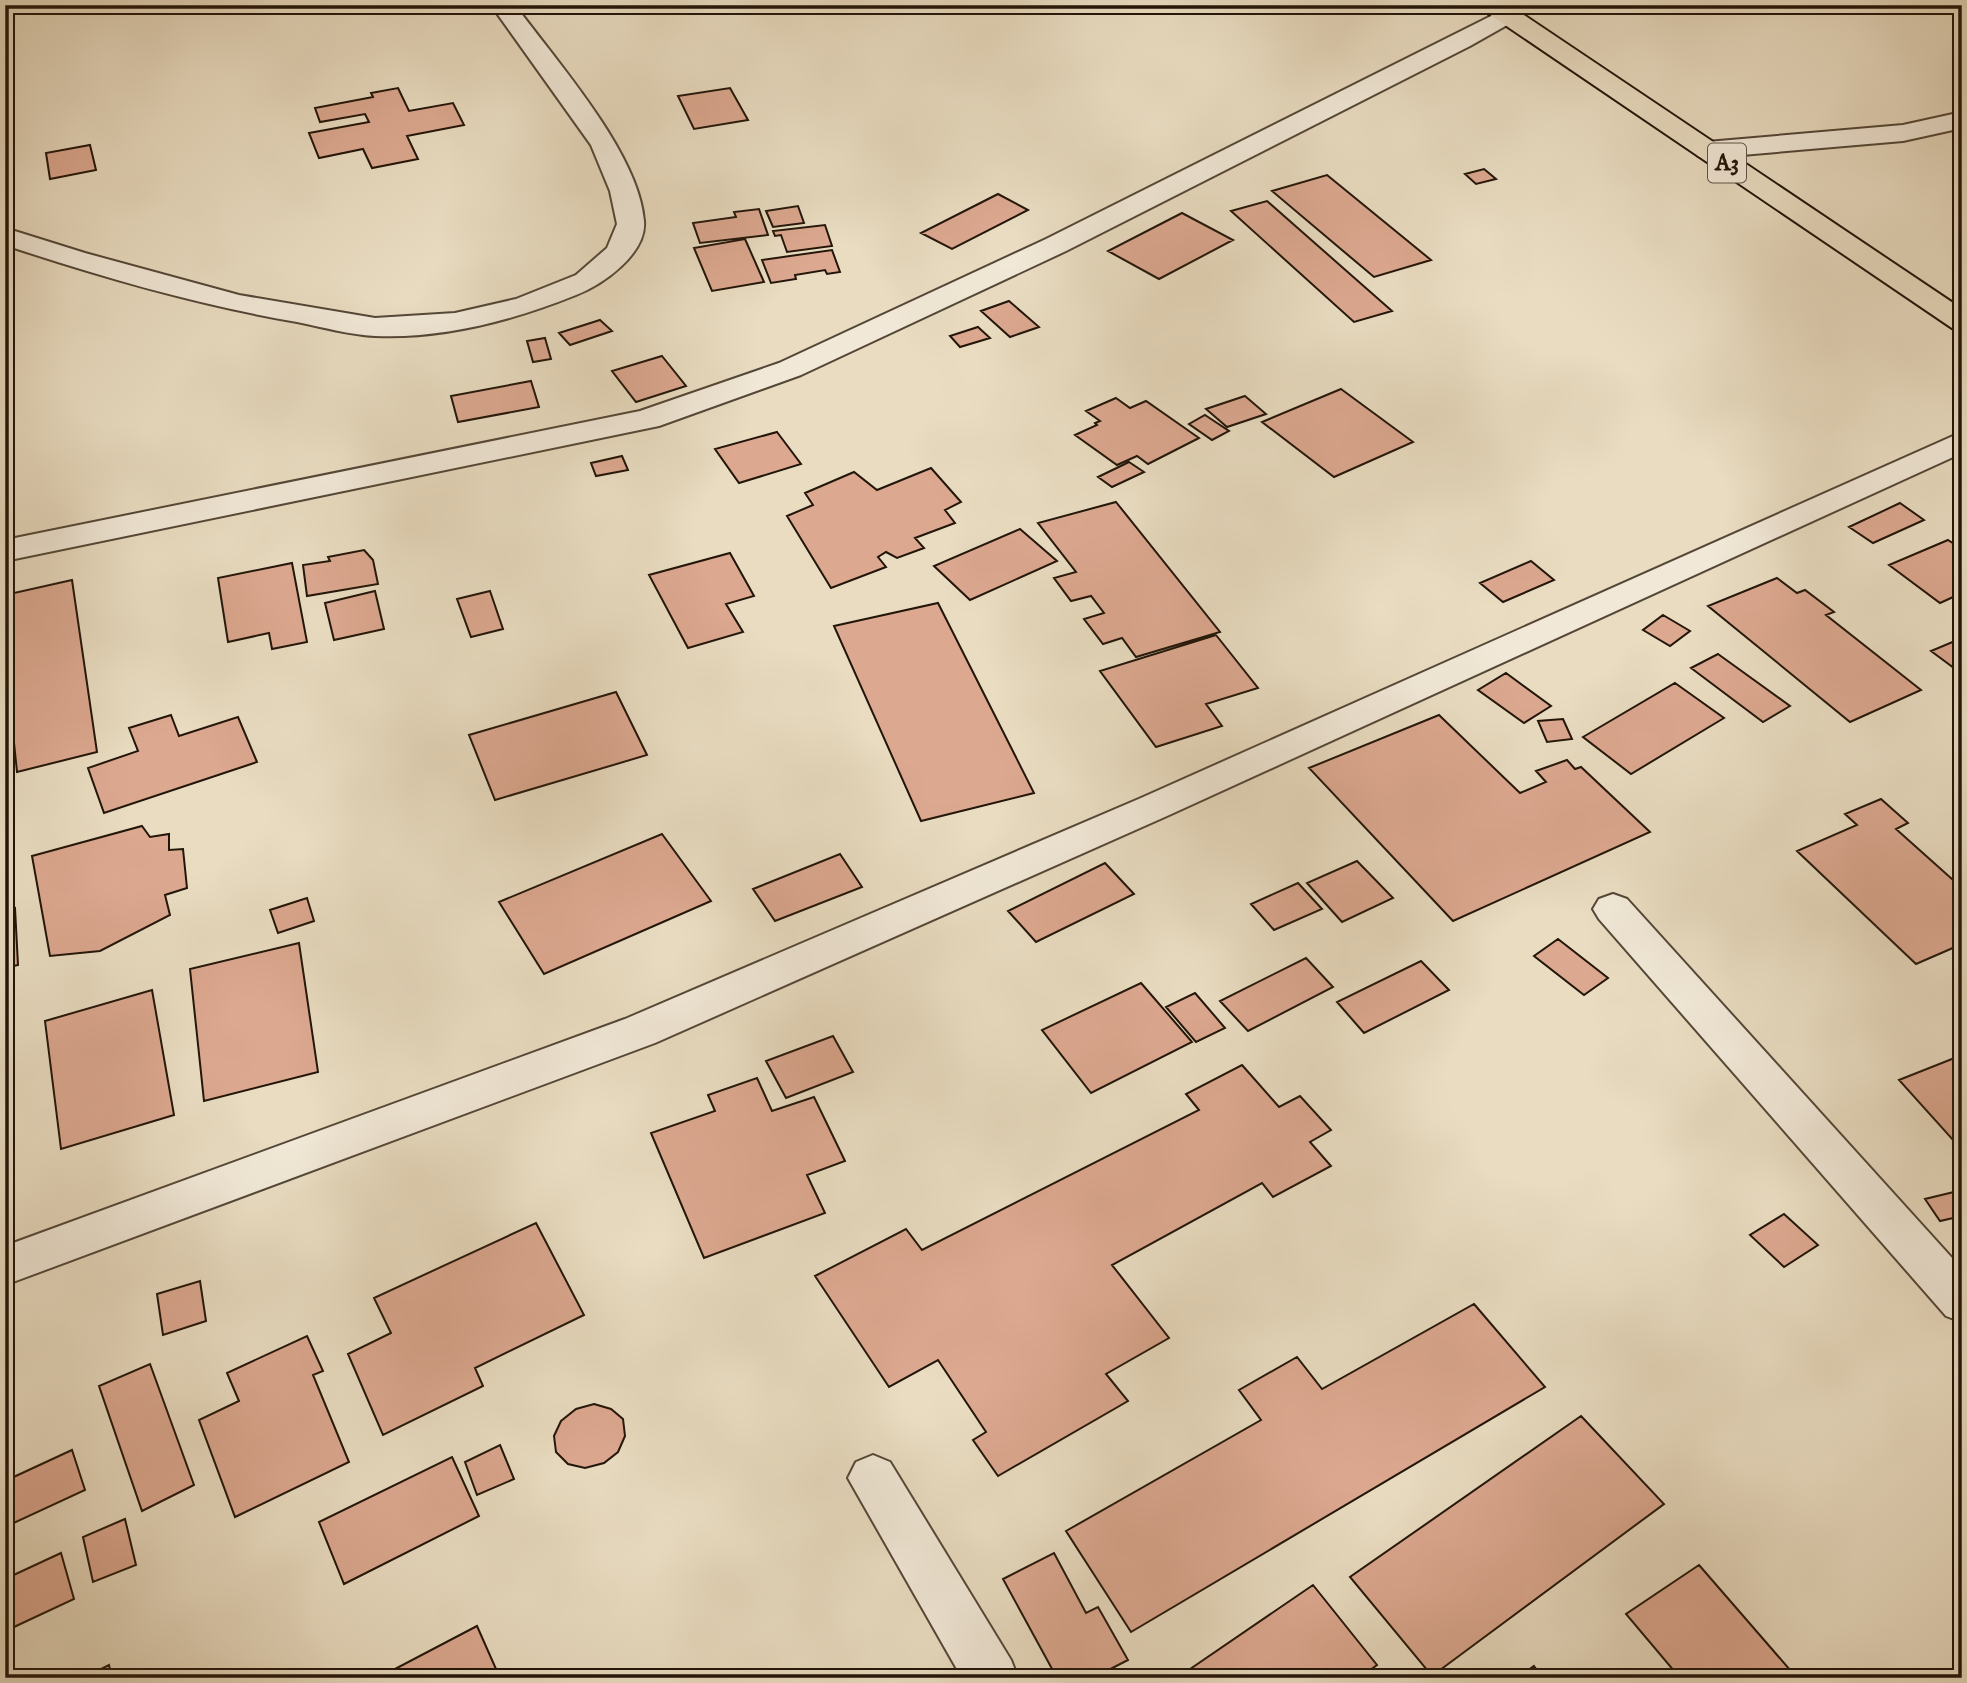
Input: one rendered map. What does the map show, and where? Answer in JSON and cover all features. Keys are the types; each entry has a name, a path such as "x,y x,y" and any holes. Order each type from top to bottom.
{"highway":[{"name":"A3","path":"1499,10 1962,323"}],"street":[{"path":"5,236 75,259 237,303 376,327 455,322 526,305 586,281 620,252 631,224 624,191 604,145 503,5"},
{"path":"5,551 649,419 790,369 1056,245 1461,41 1499,10"},
{"path":"1707,150 1903,132 1962,120"},
{"path":"5,1266 640,1031 1154,807 1962,442"},
{"path":"1613,909 1962,1303"},
{"path":"873,1478 992,1678"}],"building":[{"path":"1747,5 1782,5 1774,13"},
{"path":"398,88 409,111 453,103 464,125 407,136 418,159 372,168 363,149 319,158 309,133 369,122 365,114 320,122 315,108 373,97 371,93"},
{"path":"730,88 748,120 694,129 678,96"},
{"path":"90,145 96,170 50,179 46,153"},
{"path":"1484,169 1496,179 1476,184 1465,174"},
{"path":"1327,175 1431,260 1374,277 1272,191"},
{"path":"998,194 1028,210 952,249 921,233"},
{"path":"1267,201 1392,311 1354,322 1231,211"},
{"path":"798,206 804,223 773,227 766,211"},
{"path":"759,209 768,235 700,243 693,223 736,217 734,212"},
{"path":"1182,213 1233,240 1159,279 1108,251"},
{"path":"825,225 832,246 787,252 781,235 775,236 773,231"},
{"path":"745,239 764,282 712,291 694,248"},
{"path":"832,250 840,272 827,274 825,270 795,275 796,279 771,283 762,260"},
{"path":"1009,301 1039,327 1010,337 981,311"},
{"path":"600,320 612,331 570,345 559,333"},
{"path":"978,327 990,338 960,347 950,336"},
{"path":"545,338 551,359 533,362 527,341"},
{"path":"662,356 686,386 636,402 612,371"},
{"path":"531,381 539,407 458,422 451,396"},
{"path":"1341,389 1413,442 1334,477 1262,422"},
{"path":"1245,396 1266,414 1227,427 1206,409"},
{"path":"1116,398 1130,408 1146,401 1199,438 1148,464 1137,456 1117,465 1075,435 1100,421 1086,411"},
{"path":"1205,415 1229,431 1212,440 1189,424"},
{"path":"777,432 801,464 739,483 715,449"},
{"path":"622,456 628,470 596,476 591,463"},
{"path":"1129,462 1144,472 1112,487 1098,477"},
{"path":"931,468 961,502 945,510 955,523 915,538 924,548 897,558 886,552 878,557 886,567 831,588 787,516 813,505 805,493 854,472 877,490"},
{"path":"1116,502 1220,632 1136,657 1122,638 1103,644 1084,619 1104,613 1091,596 1071,601 1054,578 1076,572 1038,523"},
{"path":"1900,503 1924,520 1873,543 1849,527"},
{"path":"1020,529 1057,561 970,600 934,566"},
{"path":"1948,540 1962,549 1962,593 1940,603 1889,565"},
{"path":"364,550 373,560 378,584 307,596 303,565 330,561 328,557"},
{"path":"730,553 754,596 726,604 743,632 688,648 649,575"},
{"path":"1531,561 1554,580 1503,602 1480,583"},
{"path":"292,563 307,642 272,649 269,633 228,642 218,578"},
{"path":"1777,578 1797,593 1805,590 1834,612 1826,615 1921,690 1850,722 1708,606"},
{"path":"72,580 97,752 17,772 5,654 5,595"},
{"path":"375,591 384,629 334,640 325,603"},
{"path":"490,591 503,629 471,637 457,599"},
{"path":"938,603 1034,793 921,821 834,626"},
{"path":"1663,615 1690,631 1670,646 1643,630"},
{"path":"1216,635 1258,688 1206,704 1222,726 1156,747 1100,671"},
{"path":"1962,638 1962,674 1931,651"},
{"path":"1718,654 1790,706 1763,722 1691,668"},
{"path":"1506,673 1551,706 1524,723 1478,690"},
{"path":"1675,683 1724,718 1631,774 1583,737"},
{"path":"616,692 647,755 495,800 469,735"},
{"path":"171,715 179,736 238,717 257,762 104,813 88,768 138,751 129,728"},
{"path":"1439,715 1520,793 1546,782 1536,771 1567,760 1575,769 1581,767 1650,832 1453,921 1309,768"},
{"path":"1563,719 1572,739 1547,742 1538,721"},
{"path":"1881,799 1908,823 1896,829 1962,888 1962,944 1916,964 1797,851 1857,825 1845,814"},
{"path":"142,826 150,837 169,834 169,850 183,849 187,888 165,895 170,915 100,951 50,956 32,856"},
{"path":"662,834 711,901 544,974 499,902"},
{"path":"840,854 862,887 775,921 753,889"},
{"path":"1357,861 1393,898 1342,922 1307,883"},
{"path":"1105,863 1134,894 1036,942 1008,911"},
{"path":"1298,883 1322,909 1274,930 1251,904"},
{"path":"307,898 314,921 278,933 270,910"},
{"path":"15,908 18,965 5,968 5,910"},
{"path":"1558,939 1608,978 1584,995 1534,956"},
{"path":"299,943 318,1072 204,1101 190,969"},
{"path":"1306,958 1333,987 1248,1031 1220,1001"},
{"path":"1421,961 1449,990 1364,1033 1337,1002"},
{"path":"1141,983 1192,1042 1091,1093 1042,1030"},
{"path":"152,990 174,1115 61,1149 45,1021"},
{"path":"1195,993 1225,1028 1196,1042 1166,1007"},
{"path":"833,1036 853,1072 786,1098 766,1061"},
{"path":"1962,1055 1962,1150 1899,1080"},
{"path":"1242,1065 1279,1107 1300,1096 1331,1130 1310,1142 1331,1166 1273,1197 1262,1183 1112,1265 1169,1338 1106,1374 1128,1401 998,1476 973,1440 986,1432 938,1360 889,1387 815,1276 906,1229 922,1250 1199,1110 1186,1094"},
{"path":"757,1078 772,1111 814,1097 845,1161 807,1175 825,1213 704,1258 651,1133 715,1111 708,1095"},
{"path":"1962,1190 1962,1216 1940,1221 1925,1199"},
{"path":"1784,1214 1818,1245 1784,1267 1750,1235"},
{"path":"536,1223 584,1315 475,1368 483,1386 383,1435 348,1354 391,1333 374,1298"},
{"path":"200,1281 206,1321 163,1335 157,1294"},
{"path":"1474,1304 1545,1387 1131,1632 1066,1531 1261,1420 1239,1390 1297,1357 1322,1389"},
{"path":"307,1336 323,1371 313,1375 349,1462 235,1517 199,1420 239,1401 227,1373"},
{"path":"150,1364 194,1485 142,1511 99,1386"},
{"path":"594,1404 611,1409 623,1419 625,1436 618,1452 604,1463 585,1468 568,1464 556,1452 554,1436 561,1421 576,1409"},
{"path":"1581,1416 1664,1504 1432,1676 1350,1577"},
{"path":"500,1445 514,1479 477,1495 465,1462"},
{"path":"72,1450 85,1490 5,1527 5,1481"},
{"path":"452,1457 479,1516 344,1584 319,1522"},
{"path":"125,1519 136,1565 93,1582 83,1537"},
{"path":"61,1553 74,1599 14,1627 5,1593 5,1579"},
{"path":"1054,1553 1086,1613 1098,1607 1128,1660 1093,1678 1057,1678 1003,1579"},
{"path":"1699,1565 1797,1678 1680,1678 1626,1614"},
{"path":"1313,1585 1377,1665 1359,1678 1177,1678"},
{"path":"477,1626 500,1678 396,1678 393,1670"},
{"path":"109,1665 112,1678 83,1678"},
{"path":"1534,1666 1543,1678 1517,1678"}]}
